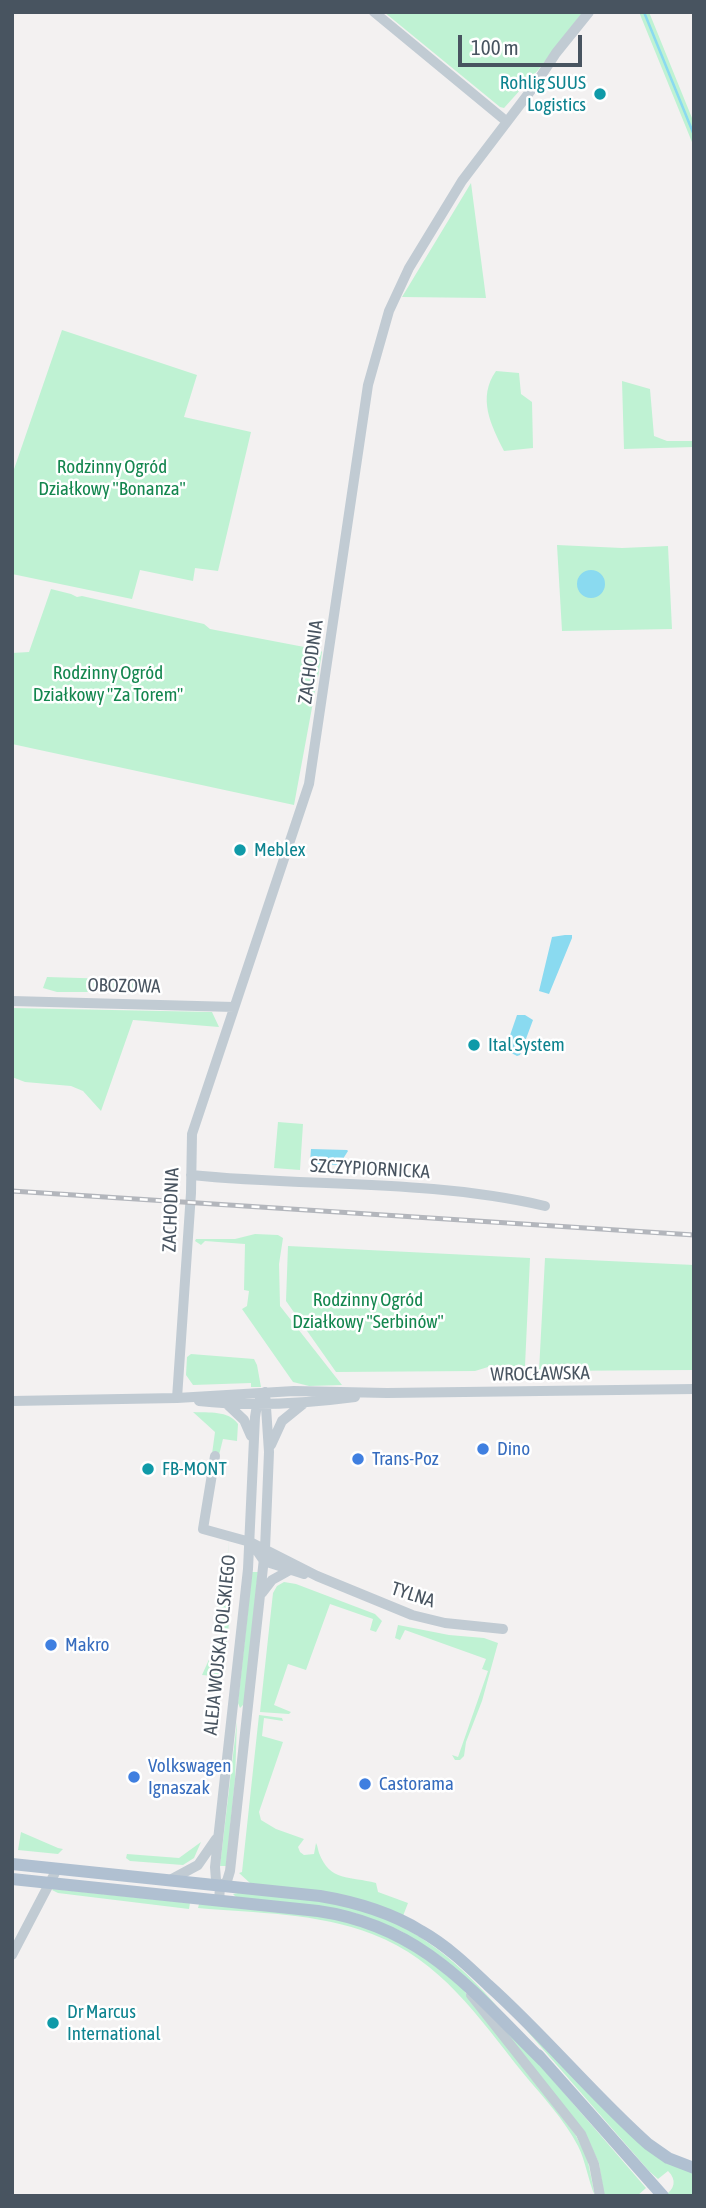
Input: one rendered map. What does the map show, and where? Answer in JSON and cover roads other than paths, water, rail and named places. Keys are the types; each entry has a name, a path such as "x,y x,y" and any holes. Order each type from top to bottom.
{"main road":[{"path":"12,1864 320,1896 371,1908 422,1931 468,1966 524,2018 640,2137 668,2158 694,2168"},
{"path":"12,1879 318,1911 361,1920 414,1943 456,1975 543,2061"},
{"path":"468,1966 543,2061 663,2196"}],"street":[{"path":"374,12 506,121"},
{"name":"ZACHODNIA","path":"177,1398 191,1175 190,1151 194,1126 309,784 368,385 381,333 399,288 463,181 589,12"},
{"name":"OBOZOWA","path":"12,1001 234,1007"},
{"name":"SZCZYPIORNICKA","path":"191,1175 261,1182 417,1188 545,1206"},
{"name":"WROCŁAWSKA","path":"12,1401 177,1398 265,1392 694,1389"},
{"path":"262,1404 265,1392"},
{"name":"WROCŁAWSKA","path":"177,1398 227,1404 303,1404 387,1393"},
{"path":"227,1404 244,1420 253,1443"},
{"name":"ALEJA WOJSKA POLSKIEGO","path":"219,1901 220,1887 215,1874 250,1542 253,1443 262,1404"},
{"name":"ALEJA WOJSKA POLSKIEGO","path":"220,1887 227,1881 230,1871 264,1561 269,1452 262,1404"},
{"path":"269,1452 279,1426 290,1413 303,1404"},
{"name":"TYLNA","path":"215,1456 203,1530 250,1542 317,1576 394,1609 429,1619 503,1629"},
{"path":"250,1542 264,1561"},
{"name":"TYLNA","path":"264,1561 317,1576"},
{"path":"260,1597 272,1580 290,1570"},
{"path":"165,1881 198,1865 208,1854 219,1832"},
{"path":"12,1955 57,1870"},
{"path":"456,1975 581,2134 594,2164 600,2196"}],"water":[{"path":"591,570 601,574 605,584 601,594 591,598 581,594 577,584 581,574"},
{"path":"572,935 572,938 549,994 539,991 552,937"},
{"path":"517,1015 525,1015 533,1020 520,1055 517,1056 506,1050 506,1047"},
{"path":"311,1149 348,1151 339,1165 312,1164"}],"waterway":[{"path":"644,12 694,135"}],"railway":[{"path":"12,1191 694,1235"}],"place":[{"name":"Rohlig SUUS Logistics","path":"600,94"},
{"name":"Meblex","path":"240,850"},
{"name":"Ital System","path":"474,1045"},
{"name":"Dino","path":"483,1449"},
{"name":"Trans-Poz","path":"358,1459"},
{"name":"FB-MONT","path":"148,1469"},
{"name":"Makro","path":"51,1645"},
{"name":"Volkswagen Ignaszak","path":"134,1777"},
{"name":"Castorama","path":"365,1784"},
{"name":"Dr Marcus International","path":"53,2023"}],"park label":[{"name":"Rodzinny Ogród Działkowy \"Bonanza\"","path":"112,478"},
{"name":"Rodzinny Ogród Działkowy \"Za Torem\"","path":"108,684"},
{"name":"Rodzinny Ogród Działkowy \"Serbinów\"","path":"368,1311"}]}
